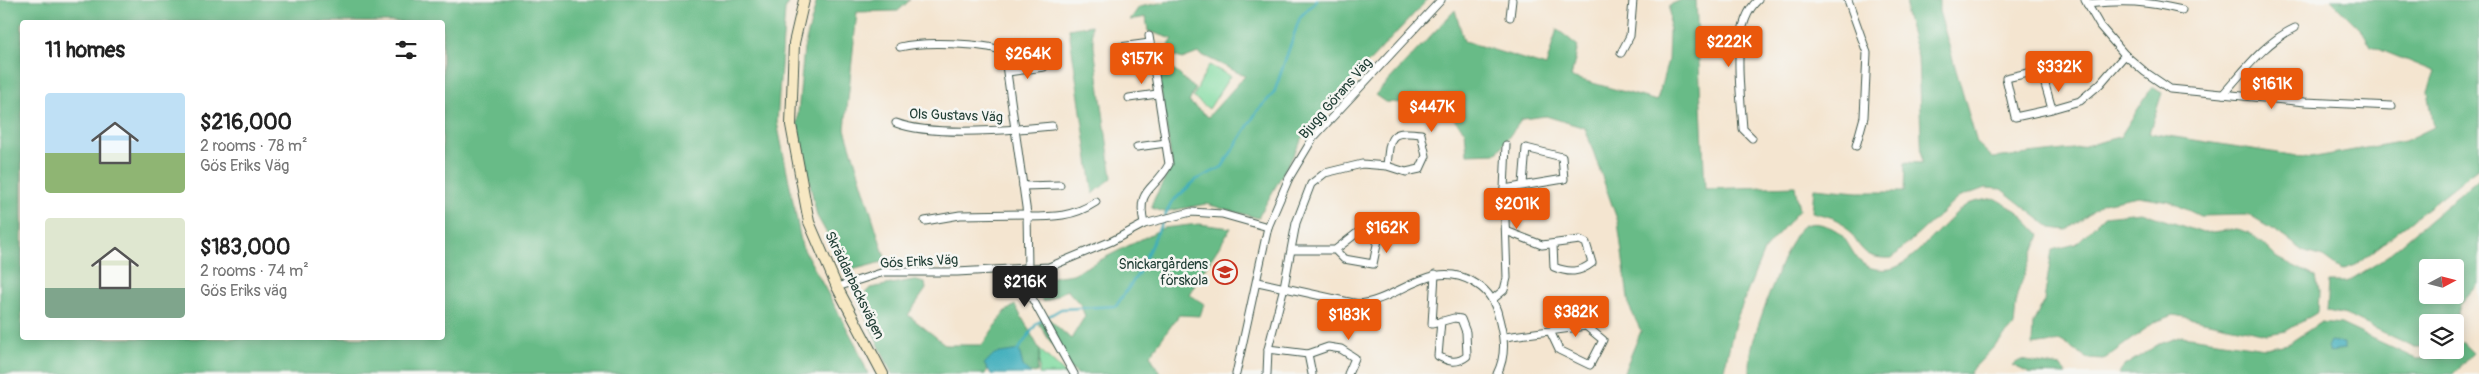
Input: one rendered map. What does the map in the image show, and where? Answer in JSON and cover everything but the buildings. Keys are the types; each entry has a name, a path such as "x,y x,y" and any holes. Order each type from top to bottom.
{"street":[{"name":"Skräddarbacksvägen","path":"804,0 794,43 791,126 809,222 838,287 883,374"},
{"name":"Bjugg Görans Väg","path":"1268,227 1289,178 1314,138 1441,0"},
{"path":"1510,17 1512,0"},
{"path":"1621,53 1630,36 1633,0"},
{"path":"1752,138 1743,129 1740,40 1751,7 1758,0"},
{"path":"1848,0 1867,53 1864,118 1856,146"},
{"path":"2182,10 2144,1 2086,2 2100,26 2125,55 2144,72 2170,89 2314,103 2392,106"},
{"path":"2224,94 2282,34 2295,28"},
{"path":"1120,47 1150,39 1169,164 1165,172 1142,196 1141,210 1144,224"},
{"name":"Ols Gustavs Väg","path":"900,47 913,44 994,47 1004,51 1023,186 1028,267"},
{"path":"2052,109 2042,74 2038,71 2006,78 2015,117 2052,109 2080,101 2100,84 2125,55"},
{"path":"1008,72 1044,67"},
{"path":"1129,98 1158,94"},
{"name":"Ols Gustavs Väg","path":"896,123 910,129 1016,130 1052,126"},
{"path":"1267,374 1268,349 1284,287 1296,223 1311,184 1325,172 1362,164 1387,166 1406,172 1420,169 1426,156 1421,134 1403,132 1395,134 1389,140 1387,166"},
{"path":"1138,147 1166,143"},
{"path":"1493,299 1504,290 1507,278 1504,189 1506,145"},
{"path":"1504,189 1523,184 1564,179 1562,156 1526,148 1523,184"},
{"path":"1023,186 1060,185"},
{"path":"925,221 960,215 1064,217 1084,210 1096,202"},
{"name":"Gös Eriks Väg","path":"838,287 884,272 1049,267 1072,259 1144,224 1191,212 1222,214 1268,227"},
{"path":"1236,374 1258,282 1268,227"},
{"path":"1506,231 1542,245 1580,240 1586,243 1592,263 1583,270 1567,273 1554,267 1553,245"},
{"path":"1292,250 1335,250 1357,233 1379,235 1373,264 1344,259 1335,250"},
{"path":"1007,269 1028,291 1047,322 1074,374"},
{"path":"1258,282 1332,300 1358,304 1373,303 1409,284 1435,274 1462,275 1482,287 1493,299 1505,337 1497,374"},
{"path":"1435,274 1432,324 1454,318 1461,319 1466,332 1467,356 1460,361 1447,361 1438,356 1440,322"},
{"path":"1505,337 1586,326 1603,340 1590,365 1560,350 1550,331"},
{"path":"1268,349 1308,354 1328,347 1341,349 1355,358 1348,374"},
{"path":"1308,354 1312,374"}],"green space":[{"path":"0,0 789,0 785,10 777,122 802,246 856,345 868,374 0,374"},
{"path":"817,0 910,0 898,11 857,12 845,129 886,261 848,271 817,216 797,124 804,48"},
{"path":"1175,0 1427,0 1310,125 1258,218 1206,204 1164,212 1152,208 1152,203 1172,165 1158,72 1172,68 1195,89 1189,102 1208,117 1245,76 1198,53 1182,59 1164,52 1173,39 1148,31 1146,17 1130,20 1139,7"},
{"path":"1681,0 1696,0 1705,189 1795,186 1799,210 1764,250 1735,323 1723,374 1623,374 1641,331 1629,306 1618,222 1585,128 1546,116 1522,119 1497,153 1467,154 1465,131 1441,105 1385,102 1375,95 1455,10 1464,41 1546,66 1557,29 1578,46 1571,77 1657,101 1668,60 1670,5"},
{"path":"1907,0 1939,0 1939,11 1977,143 1993,158 2073,149 2120,137 2152,87 2162,93 2149,133 2310,158 2405,141 2434,127 2428,91 2435,72 2371,46 2363,32 2331,0 2479,0 2479,167 2356,265 2341,270 2323,257 2305,252 2285,237 2248,215 2200,216 2169,201 2138,196 2103,203 2067,230 2051,228 2001,189 1985,188 1958,198 1892,258 1873,256 1862,249 1842,223 1812,212 1814,188 1857,192 1904,192 1905,162 1922,163 1918,57 1906,14"},
{"path":"1091,25 1112,178 1093,194 1069,29"},
{"path":"1209,65 1230,76 1209,109 1193,97"},
{"path":"2479,178 2479,284 2464,301 2464,259 2419,259 2419,304 2461,304 2457,314 2419,314 2419,347 2415,347 2346,315 2327,311 2329,282 2347,282 2381,261"},
{"path":"1994,198 2017,211 2040,235 2017,294 2014,326 1970,372 1971,374 1750,374 1752,347 1766,302 1790,246 1803,226 1818,224 1832,228 1845,239 1854,254 1867,266 1877,269 1890,269 1899,266 1919,251 1959,210 1968,204"},
{"path":"2141,212 2203,233 2237,229 2251,233 2276,257 2316,277 2319,292 2318,312 2286,331 2267,334 2174,315 2155,322 2103,360 2089,359 2061,341 2032,345 2033,323 2044,301 2052,250 2076,244 2104,216"},
{"path":"1199,224 1231,228 1189,294 1204,304 1200,316 1179,315 1150,355 1160,374 1078,374 1066,366 1039,324 1049,319 1071,339 1085,316 1080,304 1067,290 1044,302 1033,291 1033,283 1046,278 1073,274 1163,228"},
{"path":"913,280 925,283 926,289 908,315 946,345 982,345 1005,312 1015,305 1040,350 1037,372 1028,374 994,360 985,374 892,374 858,300 870,288"},
{"path":"2321,322 2341,324 2416,359 2464,359 2464,344 2473,353 2453,374 2118,374 2124,366 2159,344 2182,336 2265,348 2288,344"},
{"path":"1040,350 1066,374 1039,374"},
{"path":"2021,360 2061,367 2067,374 2029,373 2012,365"}],"water":[{"path":"2330,341 2344,343 2344,350 2329,352 2327,347"},
{"path":"1019,350 1023,366 1031,374 991,374 984,364 994,354"}],"waterway":[{"path":"1017,352 1037,323 1061,309 1116,306 1138,274 1171,203 1196,180 1222,167 1258,110 1274,93 1300,17 1317,0"}],"place":[{"name":"Snickargårdens förskola","path":"1225,272"}]}
